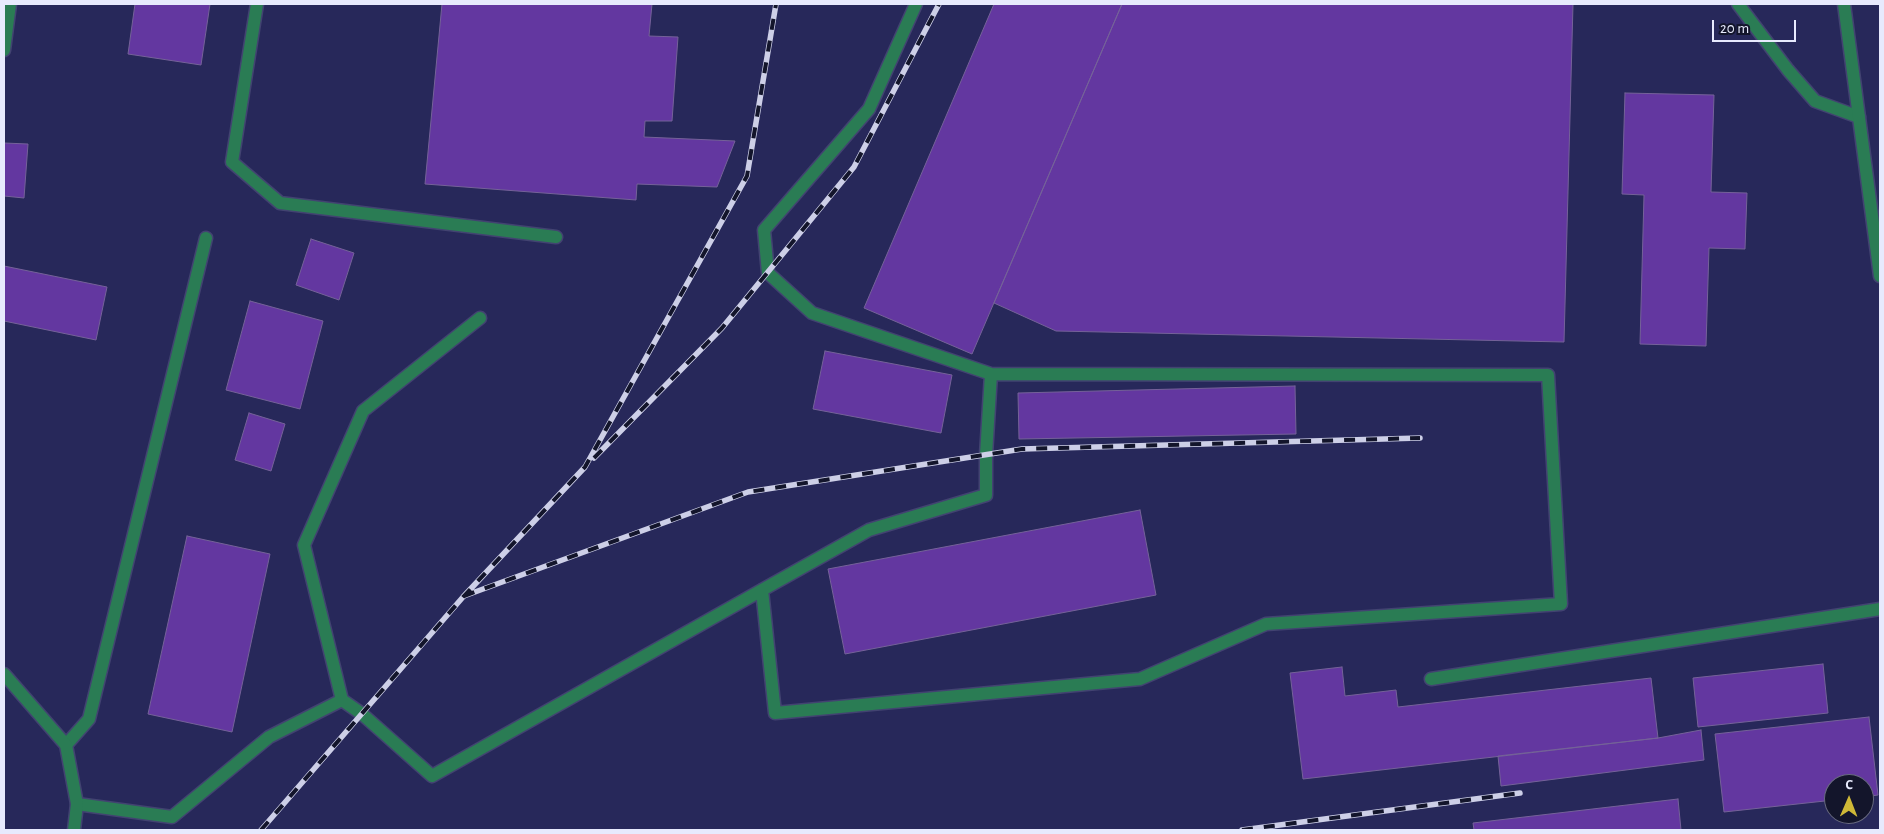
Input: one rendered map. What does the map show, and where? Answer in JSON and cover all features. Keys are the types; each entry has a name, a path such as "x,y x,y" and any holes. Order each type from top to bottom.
{"street":[{"path":"4,50 10,4"},
{"path":"257,4 232,162 280,203 556,238"},
{"path":"762,590 775,713 1140,679 1266,624 1561,604 1548,375 991,374 812,313 768,272 764,230 869,109 916,4"},
{"path":"1738,4 1788,70 1815,101 1859,117"},
{"path":"1844,4 1880,276"},
{"path":"66,744 89,719 206,238"},
{"path":"480,318 363,411 304,545 342,700 362,714 432,776 869,530 986,495 986,455 991,374"},
{"path":"1431,679 1880,610"},
{"path":"4,674 66,744 77,804 74,830"},
{"path":"77,804 172,817 270,737 342,700"}],"building":[{"path":"135,4 210,4 201,65 128,54"},
{"path":"442,4 652,4 649,36 678,37 672,121 645,121 644,137 735,141 717,187 637,184 636,200 425,184"},
{"path":"994,4 1122,4 972,354 864,308"},
{"path":"1122,4 1573,4 1564,342 1056,331 994,303"},
{"path":"1625,93 1714,95 1711,192 1747,193 1745,249 1709,248 1706,346 1640,344 1644,195 1622,194"},
{"path":"4,143 28,144 24,198 4,196"},
{"path":"311,239 354,253 339,300 296,285"},
{"path":"4,266 107,287 96,340 4,321"},
{"path":"250,301 323,321 300,409 226,390"},
{"path":"825,351 952,375 941,433 813,409"},
{"path":"1295,386 1296,434 1019,439 1018,393"},
{"path":"249,413 285,424 271,471 235,460"},
{"path":"1140,510 1156,595 845,654 828,569"},
{"path":"187,536 270,554 232,732 148,714"},
{"path":"1823,664 1828,713 1698,727 1693,678"},
{"path":"1342,667 1345,696 1396,690 1398,707 1651,678 1658,738 1303,779 1290,673"},
{"path":"1869,717 1878,795 1874,796 1874,774 1824,774 1824,801 1724,812 1715,734"},
{"path":"1701,730 1704,760 1501,786 1498,756 1658,738"},
{"path":"1678,799 1681,830 1474,830 1473,823"}],"railway":[{"path":"261,830 463,597 585,467 747,176 776,4"},
{"path":"594,458 722,328 854,167 939,4"},
{"path":"464,596 748,492 1022,449 1420,438"},
{"path":"1242,830 1520,793"}]}
